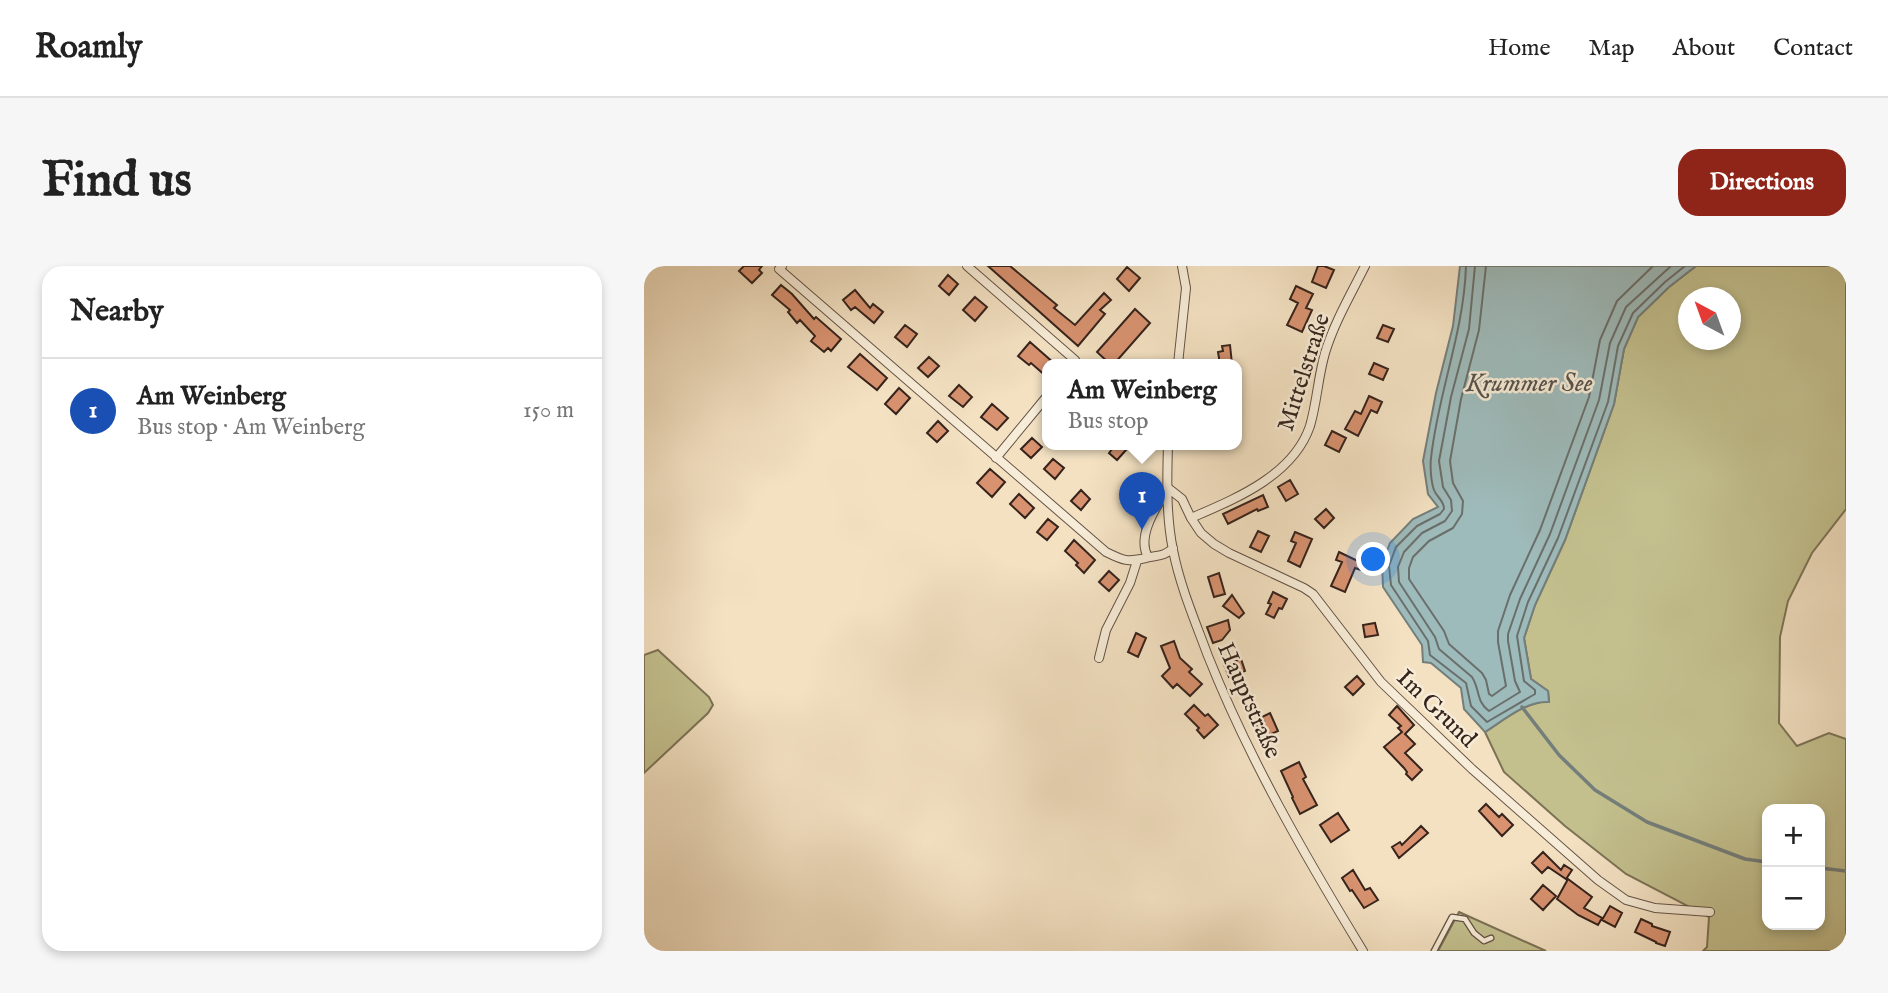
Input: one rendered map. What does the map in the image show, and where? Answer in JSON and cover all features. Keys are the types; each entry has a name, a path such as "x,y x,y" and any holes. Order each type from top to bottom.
{"street":[{"path":"967,266 1071,359"},
{"path":"1179,359 1186,288 1182,266"},
{"name":"Mittelstraße","path":"1191,518 1267,479 1287,463 1301,445 1314,413 1322,365 1332,332 1366,266"},
{"path":"779,267 1106,552 1119,558 1138,561 1161,556 1172,548"},
{"path":"996,458 1042,402"},
{"name":"Hauptstraße","path":"1168,450 1168,508 1172,548 1194,620 1228,705 1307,859 1363,951"},
{"path":"1148,557 1144,551 1146,532 1168,488"},
{"name":"Im Grund","path":"1168,488 1182,499 1201,533 1214,544 1313,594 1381,682 1472,769 1598,880 1626,900 1655,908 1710,912"},
{"path":"1099,658 1106,631 1138,561"}],"lane":[{"path":"1434,951 1452,917 1465,919 1474,933 1484,941 1491,938"}],"shaded area":[{"path":"1696,266 1846,266 1846,509 1812,553 1788,601 1780,637 1779,723 1797,746 1829,733 1846,739 1846,951 1703,951 1707,947 1709,917 1626,874 1565,826 1504,772 1485,732 1523,708 1549,701 1548,691 1531,679 1524,638 1535,605 1565,540 1614,404 1624,349 1638,317"},
{"path":"658,650 709,697 713,705 708,713 644,773 644,655"},
{"path":"1459,912 1546,951 1438,951"}],"water":[{"name":"Krummer See","path":"1460,266 1696,266 1638,317 1624,349 1614,404 1565,540 1535,605 1524,638 1531,679 1548,691 1549,702 1523,708 1485,732 1464,709 1461,688 1431,663 1423,662 1422,645 1383,587 1382,564 1390,543 1413,519 1438,507 1428,494 1423,461 1453,326"}],"building":[{"path":"744,266 762,266 759,270 762,273 752,283 739,271"},
{"path":"988,266 1010,266 1057,305 1054,308 1075,325 1104,293 1111,300 1100,310 1105,314 1078,346"},
{"path":"1318,266 1334,270 1326,288 1312,282"},
{"path":"1127,267 1140,278 1129,291 1117,279"},
{"path":"948,275 958,284 949,295 939,286"},
{"path":"781,285 814,319 816,317 841,339 831,351 828,348 824,352 811,341 815,336 800,320 797,323 788,312 790,310 772,295"},
{"path":"1296,286 1313,294 1306,308 1312,310 1302,332 1287,325 1298,303 1290,299"},
{"path":"855,290 870,308 873,304 883,312 874,323 855,307 851,310 843,300"},
{"path":"975,297 987,307 975,321 963,310"},
{"path":"1135,309 1150,323 1118,359 1105,359 1097,352"},
{"path":"905,325 917,334 907,347 895,337"},
{"path":"1383,325 1394,329 1388,342 1377,338"},
{"path":"1030,342 1049,359 1042,359 1042,373 1018,356"},
{"path":"1230,345 1231,359 1219,359 1218,352 1223,351 1222,346"},
{"path":"860,354 887,378 877,390 848,367"},
{"path":"929,357 939,366 928,377 918,368"},
{"path":"1374,363 1388,369 1383,380 1369,374"},
{"path":"959,385 972,397 963,407 949,396"},
{"path":"899,388 910,398 896,414 885,404"},
{"path":"1369,396 1382,402 1377,413 1371,410 1358,436 1345,429 1355,411 1361,414"},
{"path":"992,404 1008,418 997,430 981,417"},
{"path":"938,421 948,431 937,442 927,433"},
{"path":"1332,431 1346,438 1339,452 1325,445"},
{"path":"1032,438 1042,447 1031,458 1021,449"},
{"path":"1111,450 1126,450 1117,460 1109,453"},
{"path":"1053,459 1064,468 1055,479 1044,469"},
{"path":"990,469 1005,482 992,497 977,483"},
{"path":"1290,480 1298,494 1286,501 1278,487"},
{"path":"1081,490 1090,499 1081,510 1071,501"},
{"path":"1019,494 1034,508 1025,518 1010,504"},
{"path":"1263,495 1268,507 1258,511 1257,509 1228,524 1223,514"},
{"path":"1326,509 1334,518 1324,528 1315,519"},
{"path":"1048,519 1058,527 1047,540 1037,532"},
{"path":"1258,531 1269,536 1261,552 1250,547"},
{"path":"1295,532 1312,539 1300,567 1288,561 1296,543 1291,541"},
{"path":"1074,540 1095,560 1084,573 1065,551"},
{"path":"1339,552 1364,564 1361,570 1355,568 1345,592 1331,586 1342,562 1336,560"},
{"path":"1109,571 1119,580 1109,591 1099,582"},
{"path":"1219,573 1225,594 1214,597 1208,577"},
{"path":"1273,592 1287,599 1274,618 1266,614"},
{"path":"1232,595 1244,613 1239,618 1223,606"},
{"path":"1228,620 1230,630 1222,640 1213,643 1207,627"},
{"path":"1375,623 1378,635 1365,637 1363,625"},
{"path":"1136,633 1146,638 1138,657 1128,652"},
{"path":"1174,641 1180,658 1192,669 1189,672 1202,684 1190,696 1177,684 1173,688 1162,676 1170,668 1161,646"},
{"path":"1234,657 1235,661 1241,659 1245,671 1229,677 1223,662"},
{"path":"1357,676 1364,684 1353,695 1345,687"},
{"path":"1194,705 1218,725 1204,738 1197,730 1199,728 1185,714"},
{"path":"1397,706 1414,725 1405,734 1415,744 1405,753 1422,770 1412,780 1384,747 1402,732 1398,728 1401,726 1389,715"},
{"path":"1270,713 1278,731 1262,738 1256,724 1264,721 1262,717"},
{"path":"1299,762 1306,777 1303,779 1317,805 1300,814 1281,771"},
{"path":"1486,804 1499,817 1502,814 1513,825 1502,836 1479,811"},
{"path":"1338,813 1349,830 1331,842 1320,825"},
{"path":"1421,826 1428,833 1399,858 1392,847 1400,842 1402,845"},
{"path":"1543,852 1561,870 1564,865 1572,870 1566,879 1548,867 1542,873 1532,863"},
{"path":"1353,870 1365,890 1370,888 1378,900 1364,908 1342,878"},
{"path":"1568,879 1592,897 1584,908 1602,918 1598,925 1578,915 1557,899"},
{"path":"1543,885 1556,896 1543,910 1531,899"},
{"path":"1610,906 1622,913 1615,927 1602,920"},
{"path":"1641,919 1670,932 1665,946 1635,932"}],"waterway":[{"path":"1522,707 1559,755 1595,790 1647,822 1745,859 1762,861"},
{"path":"1825,869 1846,871"}],"place":[{"name":"Am Weinberg","path":"1142,530"}]}
